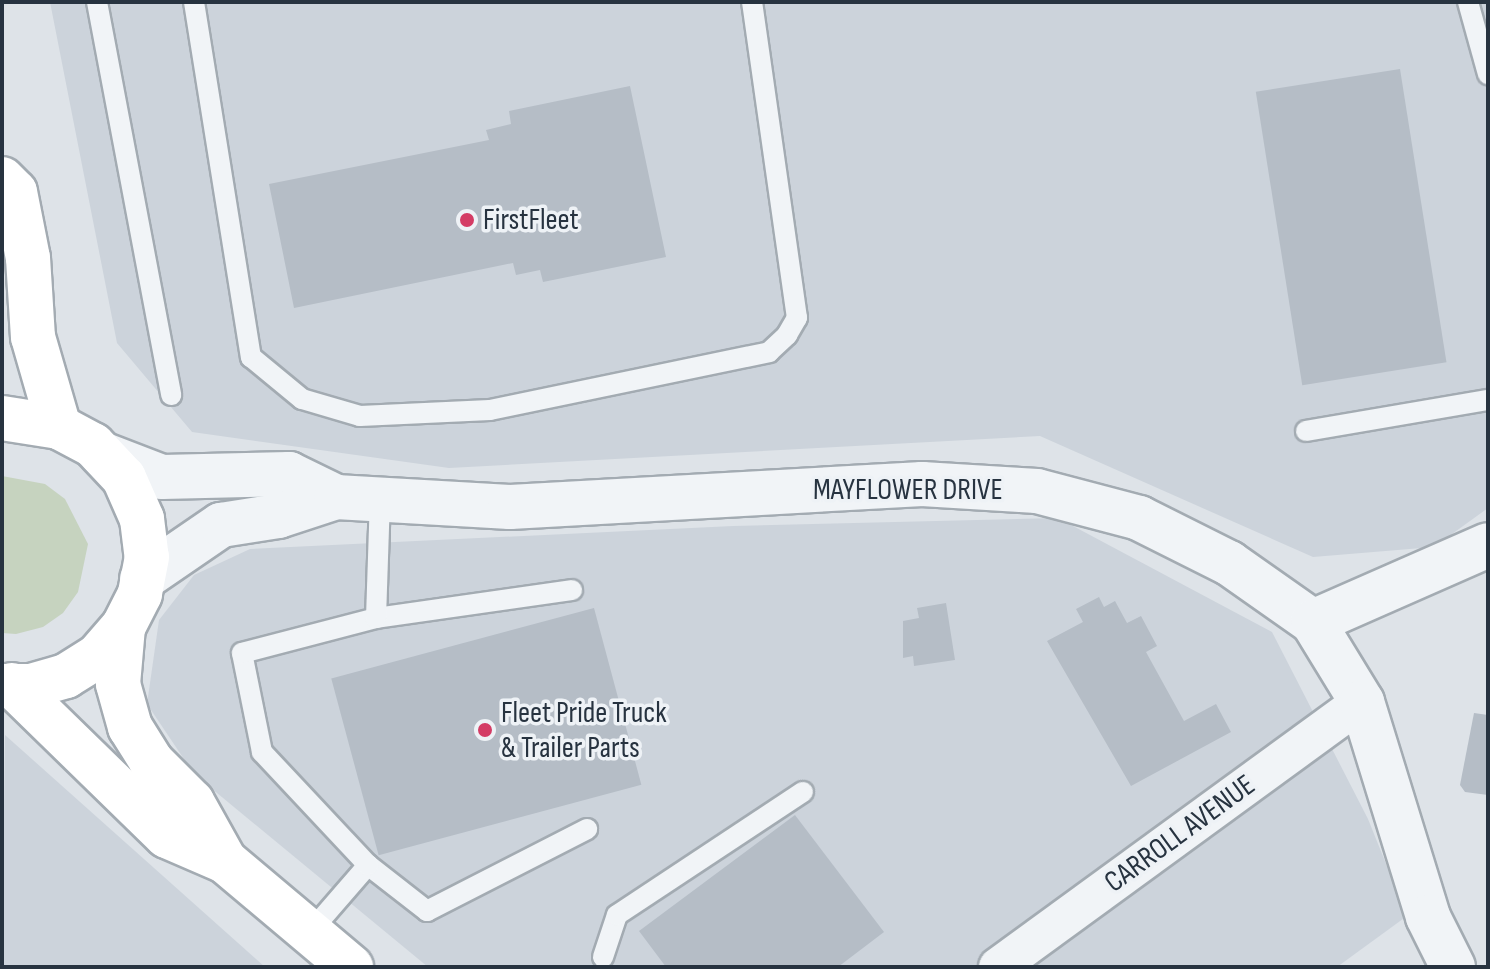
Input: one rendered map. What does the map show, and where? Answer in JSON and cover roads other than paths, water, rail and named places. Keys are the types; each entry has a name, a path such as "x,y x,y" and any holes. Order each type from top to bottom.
{"main road":[{"path":"2,179 15,192 28,258 33,337 59,427"},
{"path":"2,418 59,427 102,454 124,478 142,519 147,557 142,579 123,627 118,684 130,727 151,761 192,802 225,861"},
{"path":"7,685 66,676 98,656 123,627"},
{"path":"7,685 167,836 225,861 351,967"}],"street":[{"name":"MAYFLOWER DRIVE","path":"102,454 162,477 289,474 336,497"},
{"name":"MAYFLOWER DRIVE","path":"142,579 221,525 278,516 336,497 510,507 922,484 1037,491 1139,518 1229,563 1313,622 1362,702 1428,917 1453,967"},
{"path":"1313,622 1488,545"},
{"name":"CARROLL AVENUE","path":"998,967 1362,702"}],"lane":[{"path":"97,2 171,395"},
{"path":"194,2 251,357 302,399 360,416 490,410 769,352 787,335 797,318 752,2"},
{"path":"1468,2 1488,74"},
{"path":"1306,431 1488,400"},
{"path":"376,618 380,499"},
{"path":"572,590 376,618 242,653 262,752 368,865 427,911 587,829"},
{"path":"585,967 607,962 617,915 803,792"},
{"path":"310,932 368,865"}],"place":[{"name":"FirstFleet","path":"467,220"},
{"name":"Fleet Pride Truck & Trailer Parts","path":"485,730"}]}
